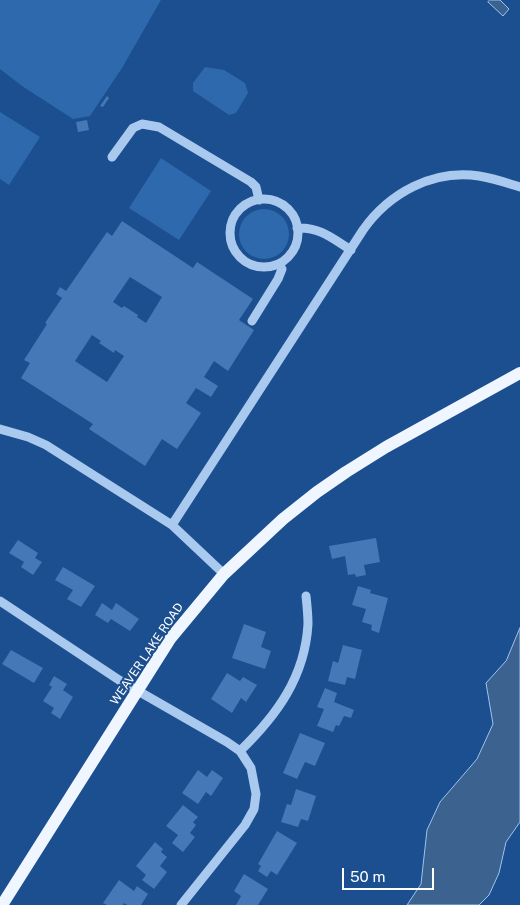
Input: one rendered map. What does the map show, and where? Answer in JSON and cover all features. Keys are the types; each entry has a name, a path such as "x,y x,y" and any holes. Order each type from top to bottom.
{"main road":[{"name":"WEAVER LAKE ROAD","path":"2,905 137,690 187,617 224,574 283,518 346,472 520,373"}],"street":[{"path":"112,157 133,128 142,124 159,127 251,182 256,187 259,200"},
{"path":"172,525 372,217 388,202 408,189 444,176 462,175 496,180 520,187"},
{"path":"259,200 274,201 282,205 294,218 297,228 296,244 292,252 279,264 262,267 245,262 233,249 230,240 231,223 235,215 248,203 259,200"},
{"path":"297,228 318,230 351,250"},
{"path":"252,320 278,279 282,269 279,264"},
{"path":"0,429 28,437 46,445 172,525 224,574"},
{"path":"240,751 260,732 279,708 293,682 303,653 308,623 306,596"},
{"path":"0,601 119,680 240,751 251,768 255,780 254,809 245,825 181,905"}],"shaded area":[{"path":"0,0 161,0 122,68 90,116 73,119 22,86 0,69"},
{"path":"490,0 500,0 509,9 503,16 488,2"},
{"path":"205,67 224,70 245,83 248,93 236,113 229,115 193,91 193,83"},
{"path":"0,112 40,137 9,185 0,179"},
{"path":"161,158 211,191 179,240 129,208"},
{"path":"259,209 269,209 282,216 289,229 289,239 282,252 269,259 259,259 250,255 243,248 239,239 239,229 243,220 250,213"},
{"path":"520,628 520,822 506,842 499,873 489,895 479,905 407,905 421,884 427,830 440,802 477,759 493,724 486,683 506,661"}],"building":[{"path":"107,96 109,98 103,107 100,106"},
{"path":"87,120 89,130 78,132 76,122"},
{"path":"122,221 193,268 197,262 253,299 239,320 254,330 228,371 214,361 204,377 218,386 211,397 196,388 186,403 201,413 177,449 162,439 145,466 89,429 93,424 21,378 30,363 24,360 62,298 56,294 60,287 66,291 107,232 112,236","holes":["130,277 162,297 146,323 124,306 122,308 113,302","92,335 101,341 99,343 114,353 115,350 124,356 107,382 75,361"]},
{"path":"376,538 380,562 364,565 366,575 356,577 355,574 348,575 345,556 332,559 329,546"},
{"path":"18,540 38,553 35,558 42,562 33,575 21,567 24,562 9,553"},
{"path":"63,567 95,586 81,607 67,599 73,590 55,580"},
{"path":"358,586 371,590 370,593 388,598 379,633 371,630 372,625 362,622 366,609 352,605"},
{"path":"102,603 112,610 116,603 139,619 130,631 111,619 108,623 95,615"},
{"path":"244,624 266,632 261,647 271,651 265,669 232,658"},
{"path":"343,645 362,650 355,679 347,677 345,685 328,681 333,661 338,663"},
{"path":"11,650 43,668 34,683 2,664"},
{"path":"227,673 240,681 243,677 257,685 246,702 241,698 232,713 211,699"},
{"path":"54,676 67,684 63,690 73,697 60,719 51,713 54,708 43,701 52,687 49,685"},
{"path":"325,688 337,693 334,702 354,710 351,718 344,716 339,726 336,725 333,732 317,726 324,709 317,707"},
{"path":"300,733 325,743 315,766 305,762 297,779 283,773"},
{"path":"198,770 207,777 212,770 223,778 211,796 206,792 198,804 182,793"},
{"path":"296,789 316,796 308,821 301,819 298,827 281,822 287,804 291,805"},
{"path":"183,805 198,817 193,822 196,825 190,833 195,837 183,852 172,843 178,835 166,826"},
{"path":"277,831 297,843 277,875 271,871 267,877 258,871 261,866 258,864"},
{"path":"155,842 163,849 161,852 167,857 160,866 167,872 154,889 142,880 146,875 136,866"},
{"path":"244,874 268,889 258,905 236,905 241,896 234,891"},
{"path":"119,880 134,891 137,886 148,894 141,905 127,905 124,903 123,905 107,905 103,903"}]}
